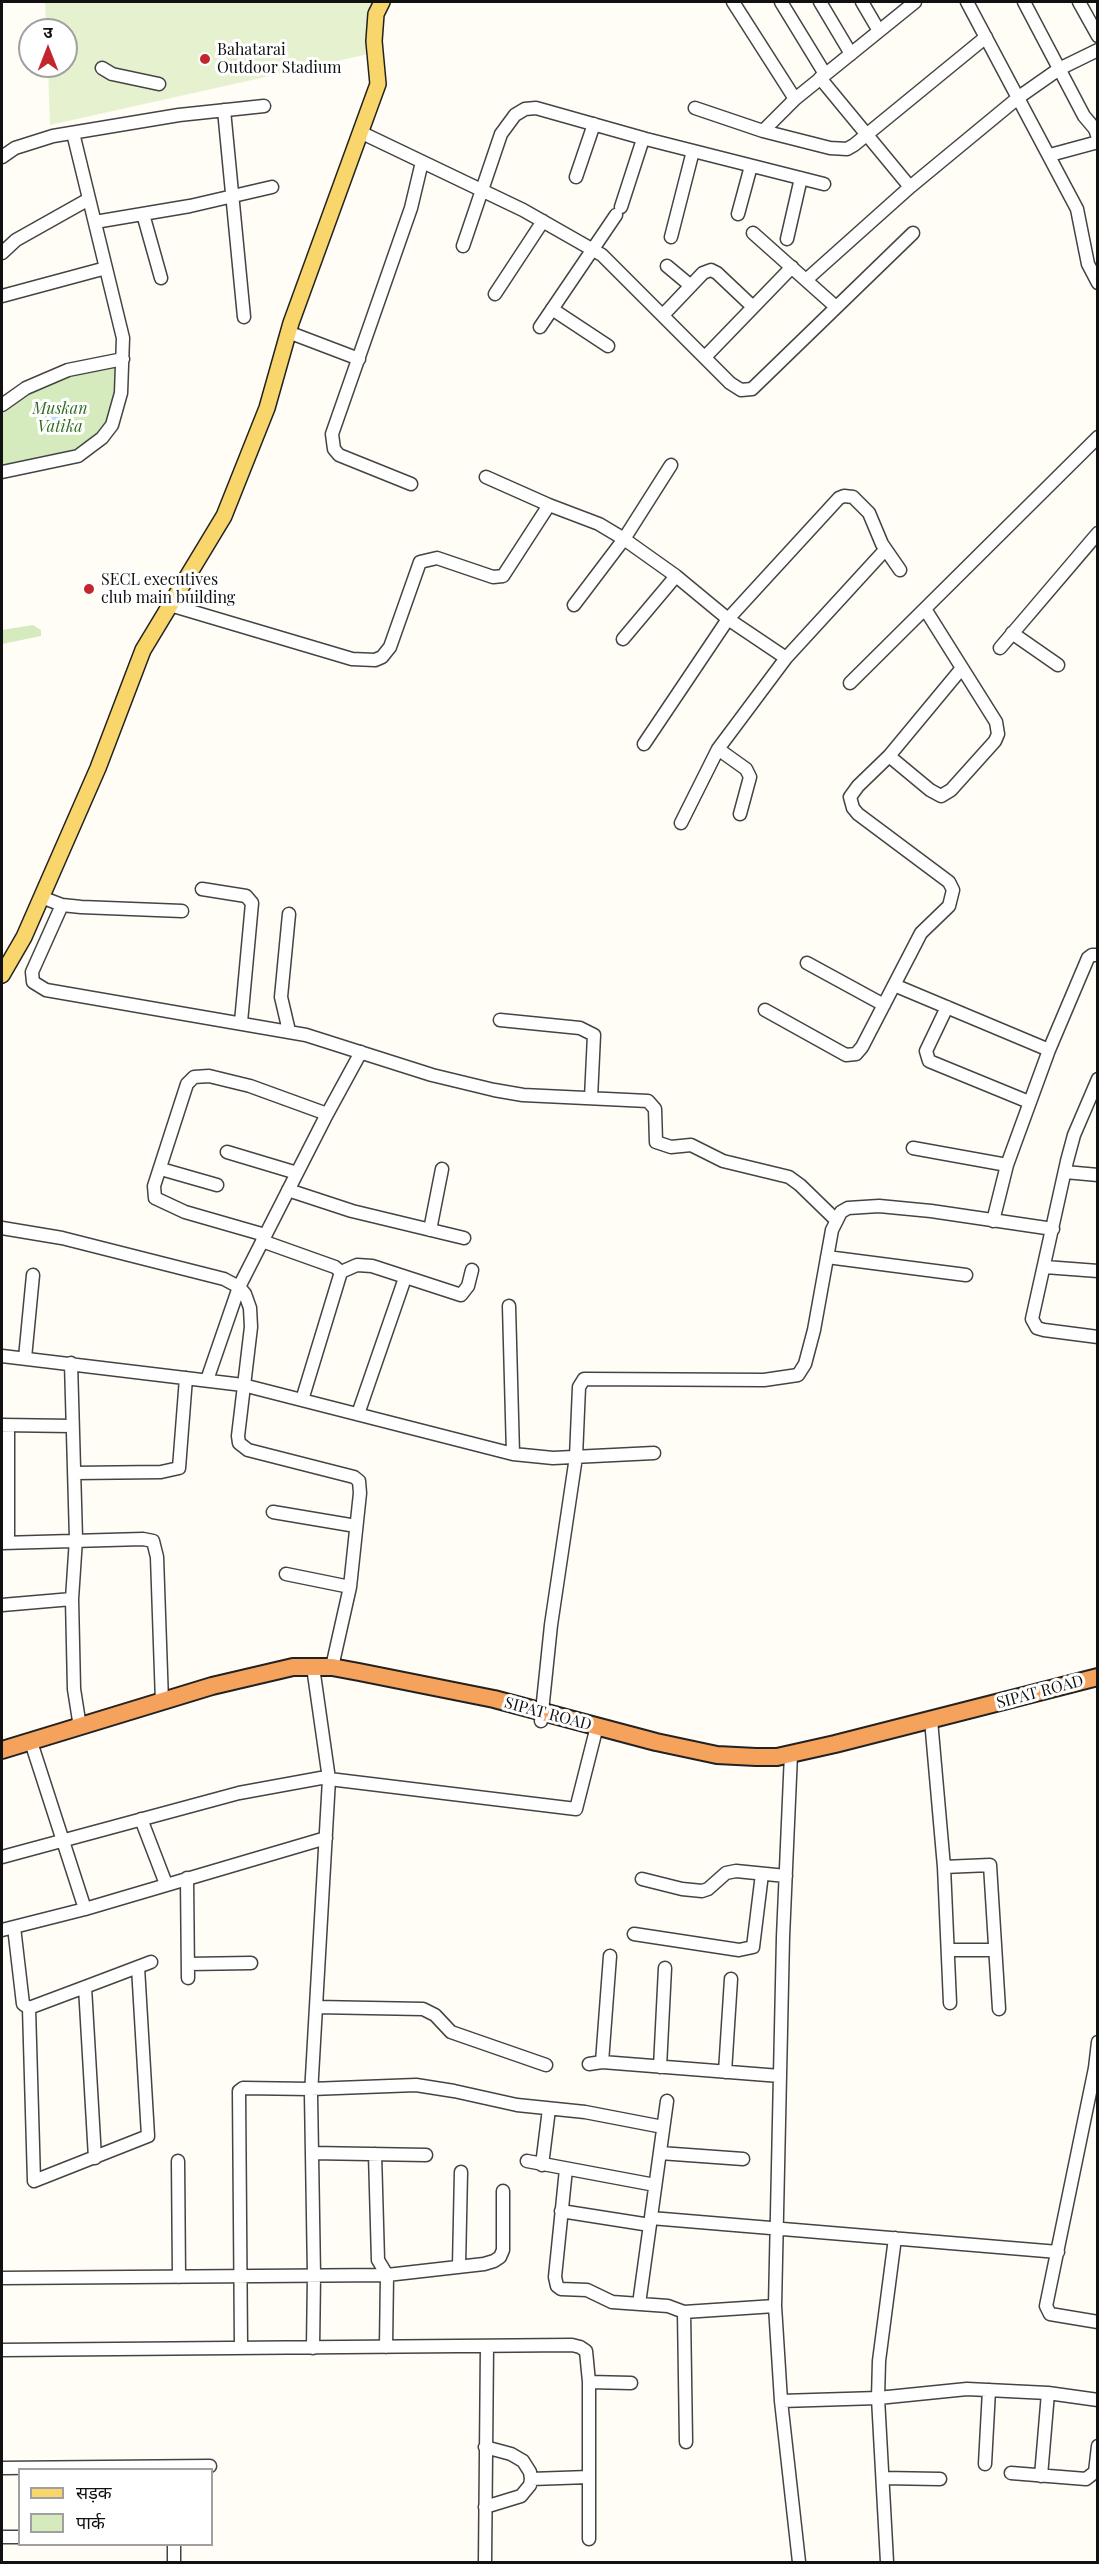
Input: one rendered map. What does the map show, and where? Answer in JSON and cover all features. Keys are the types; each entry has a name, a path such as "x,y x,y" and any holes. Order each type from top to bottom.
{"highway":[{"name":"SIPAT ROAD","path":"2,1760 80,1727 267,1672 293,1667 717,1755 791,1758"},
{"name":"SIPAT ROAD","path":"2,1750 32,1746 264,1682 332,1667 494,1699 595,1734 698,1760 760,1768 791,1758 1098,1688"},
{"name":"SIPAT ROAD","path":"931,1725 1098,1677"}],"main road":[{"path":"2,975 24,937 98,768 143,650 224,516 267,408 288,332 378,84 374,41 376,14 382,2"}],"street":[{"path":"733,2 795,99"},
{"path":"781,2 822,76 910,187"},
{"path":"820,2 851,54"},
{"path":"862,2 879,31"},
{"path":"763,131 795,99 879,31 902,6 915,2"},
{"path":"967,2 1077,209 1088,264 1098,283"},
{"path":"1024,2 1083,116 1095,129 1098,140 1050,155"},
{"path":"1079,2 1098,36"},
{"path":"695,108 763,131 841,149 854,145 986,37"},
{"path":"806,280 910,187 1019,97 1059,69 1098,50"},
{"path":"102,68 112,74 159,84"},
{"path":"2,157 15,148 53,136 179,115 264,106"},
{"path":"463,246 501,134 515,114 525,109 536,108 824,184"},
{"path":"224,111 244,317"},
{"path":"576,177 594,124"},
{"path":"360,132 482,190 603,255 737,389 747,391 752,389 913,233"},
{"path":"2,472 78,456 102,438 112,425 121,393 123,338 73,133"},
{"path":"540,327 619,211 643,138"},
{"path":"671,237 693,151"},
{"path":"411,484 348,460 334,449 332,434 411,208 422,162"},
{"path":"738,214 751,166"},
{"path":"788,239 801,178"},
{"path":"95,222 272,187"},
{"path":"2,254 16,240 89,199"},
{"path":"143,214 161,278"},
{"path":"495,294 543,221"},
{"path":"753,233 836,307"},
{"path":"667,266 690,286"},
{"path":"705,357 792,267"},
{"path":"2,296 106,268"},
{"path":"663,315 703,273 711,270 753,307"},
{"path":"552,309 608,346"},
{"path":"288,332 359,359"},
{"path":"2,405 26,388 68,370 123,359"},
{"path":"850,683 1098,437"},
{"path":"574,605 624,539 671,465"},
{"path":"486,477 599,524 624,539 676,576 728,619 786,658"},
{"path":"644,744 728,619 844,496 853,497 869,513 885,550 900,570"},
{"path":"170,605 352,659 375,660 382,657 390,647 420,562 437,558 493,577 503,576 549,505"},
{"path":"1000,648 1096,537"},
{"path":"681,823 718,748 786,658 885,550"},
{"path":"623,639 676,576"},
{"path":"889,756 930,790 941,796 951,790 995,741 998,734 996,722 925,609"},
{"path":"1012,633 1058,665"},
{"path":"765,1010 839,1052 852,1056 862,1047 921,933 949,906 953,890 949,882 853,808 850,797 852,792 889,756 962,668"},
{"path":"718,748 746,769 750,777 740,814"},
{"path":"202,889 246,896 252,903 241,1022"},
{"path":"41,897 62,905 182,911"},
{"path":"62,905 32,972 33,982 46,990 289,1031 432,1075 494,1090 523,1095 648,1101 655,1109 656,1142 671,1147 691,1145 723,1161 789,1178 800,1185 835,1219"},
{"path":"288,914 281,997 289,1031"},
{"path":"993,1221 1007,1165 1049,1050 1088,958 1098,955"},
{"path":"807,963 884,1005"},
{"path":"894,985 1049,1050"},
{"path":"947,1007 926,1051 929,1061 1029,1102"},
{"path":"500,1020 580,1028 594,1035 591,1098"},
{"path":"207,1380 239,1287 361,1052"},
{"path":"327,1114 250,1086 209,1076 194,1077 187,1084 183,1093 153,1190 155,1198 185,1212 264,1238 335,1267 341,1272"},
{"path":"1098,1078 1074,1135 1045,1267 1034,1306 1033,1323 1044,1330 1098,1337"},
{"path":"913,1148 1007,1165"},
{"path":"227,1152 297,1173"},
{"path":"161,1169 217,1185"},
{"path":"430,1230 442,1169"},
{"path":"1065,1172 1098,1175"},
{"path":"288,1190 352,1211 464,1238"},
{"path":"542,1717 551,1625 576,1457 579,1387 584,1379 764,1380 798,1375 805,1364 814,1330 835,1219 848,1208 879,1206 931,1211 1053,1229"},
{"path":"2,1228 62,1238 224,1279 239,1287 248,1301 251,1318 239,1443 248,1450 357,1479 360,1493 350,1587 332,1667"},
{"path":"827,1257 966,1275"},
{"path":"341,1272 363,1265 461,1295 468,1286 472,1270"},
{"path":"1045,1267 1098,1271"},
{"path":"302,1400 341,1272"},
{"path":"25,1358 33,1275"},
{"path":"358,1414 405,1278"},
{"path":"509,1306 513,1454"},
{"path":"2,1356 243,1385 513,1454 553,1458 654,1453"},
{"path":"71,1363 76,1539 72,1599 74,1689 80,1727"},
{"path":"74,1473 161,1472 179,1468 186,1378"},
{"path":"72,1426 5,1426 5,1543 76,1539 153,1541 156,1546 162,1702"},
{"path":"273,1512 356,1526"},
{"path":"286,1574 350,1587"},
{"path":"2,1605 72,1599"},
{"path":"313,2348 311,2089 329,1779 314,1671"},
{"path":"931,1725 944,1867 950,2003"},
{"path":"2,1857 239,1793 321,1778 576,1809 595,1734"},
{"path":"32,1746 85,1909"},
{"path":"791,1758 775,2306 781,2401 799,2562"},
{"path":"141,1818 166,1884"},
{"path":"29,2008 22,2004 8,1928 85,1909 326,1838"},
{"path":"944,1867 990,1865 999,2009"},
{"path":"642,1880 702,1891 708,1889 726,1873 736,1871 786,1876"},
{"path":"634,1934 739,1950 753,1947 762,1874"},
{"path":"187,1878 188,1978"},
{"path":"948,1950 995,1950"},
{"path":"602,2062 610,1956"},
{"path":"29,2008 151,1962"},
{"path":"188,1964 251,1963"},
{"path":"29,2008 34,2181 148,2136 138,1966"},
{"path":"660,2067 665,1968"},
{"path":"725,2072 731,1979"},
{"path":"85,1987 95,2157"},
{"path":"316,2007 423,2009 435,2014 444,2028 451,2032 546,2065"},
{"path":"1098,2042 1096,2068 1046,2306 1047,2312 1098,2322"},
{"path":"589,2064 602,2062 780,2076"},
{"path":"240,2347 239,2091 243,2088 311,2089 416,2085 663,2127"},
{"path":"639,2304 667,2102"},
{"path":"542,2164 549,2109"},
{"path":"312,2153 426,2155"},
{"path":"660,2153 743,2158"},
{"path":"375,2154 378,2260 387,2275 386,2347"},
{"path":"178,2161 179,2277"},
{"path":"527,2161 655,2185"},
{"path":"566,2169 555,2277 557,2286 561,2289 587,2290 612,2302 668,2306 684,2312 775,2306"},
{"path":"459,2266 461,2172"},
{"path":"2,2278 387,2275 484,2264 500,2257 502,2250 503,2191"},
{"path":"561,2211 650,2222 778,2227 1058,2252"},
{"path":"887,2562 878,2398 879,2361 895,2238"},
{"path":"684,2312 686,2442"},
{"path":"2,2349 572,2345 580,2347 586,2351 589,2382 589,2539"},
{"path":"485,2562 487,2346"},
{"path":"589,2382 631,2383"},
{"path":"781,2401 878,2398 967,2390 1048,2393 1098,2400"},
{"path":"985,2464 989,2390"},
{"path":"1041,2475 1048,2393"},
{"path":"1011,2473 1079,2479 1091,2476 1096,2466 1098,2446"},
{"path":"485,2447 511,2454 523,2461 530,2472 531,2479 530,2485 521,2496 485,2507"},
{"path":"2,2468 210,2466"},
{"path":"531,2479 589,2477"},
{"path":"882,2478 939,2479"},
{"path":"2,2537 18,2537"},
{"path":"174,2546 174,2562"}],"green space":[{"name":"Bahatarai Outdoor Stadium","path":"45,2 377,2 373,53 50,125 48,78 78,78 78,18 46,18"},
{"name":"Muskan Vatika","path":"121,360 112,425 89,448 2,472 2,405 26,388"},
{"path":"33,625 41,630 41,636 2,644 2,630"}],"water":[{"path":"55,411 63,416 59,426 51,428 45,423 46,416"}],"place":[{"name":"Bahatarai Outdoor Stadium","path":"205,59"},
{"name":"SECL executives club main building","path":"89,589"}]}
